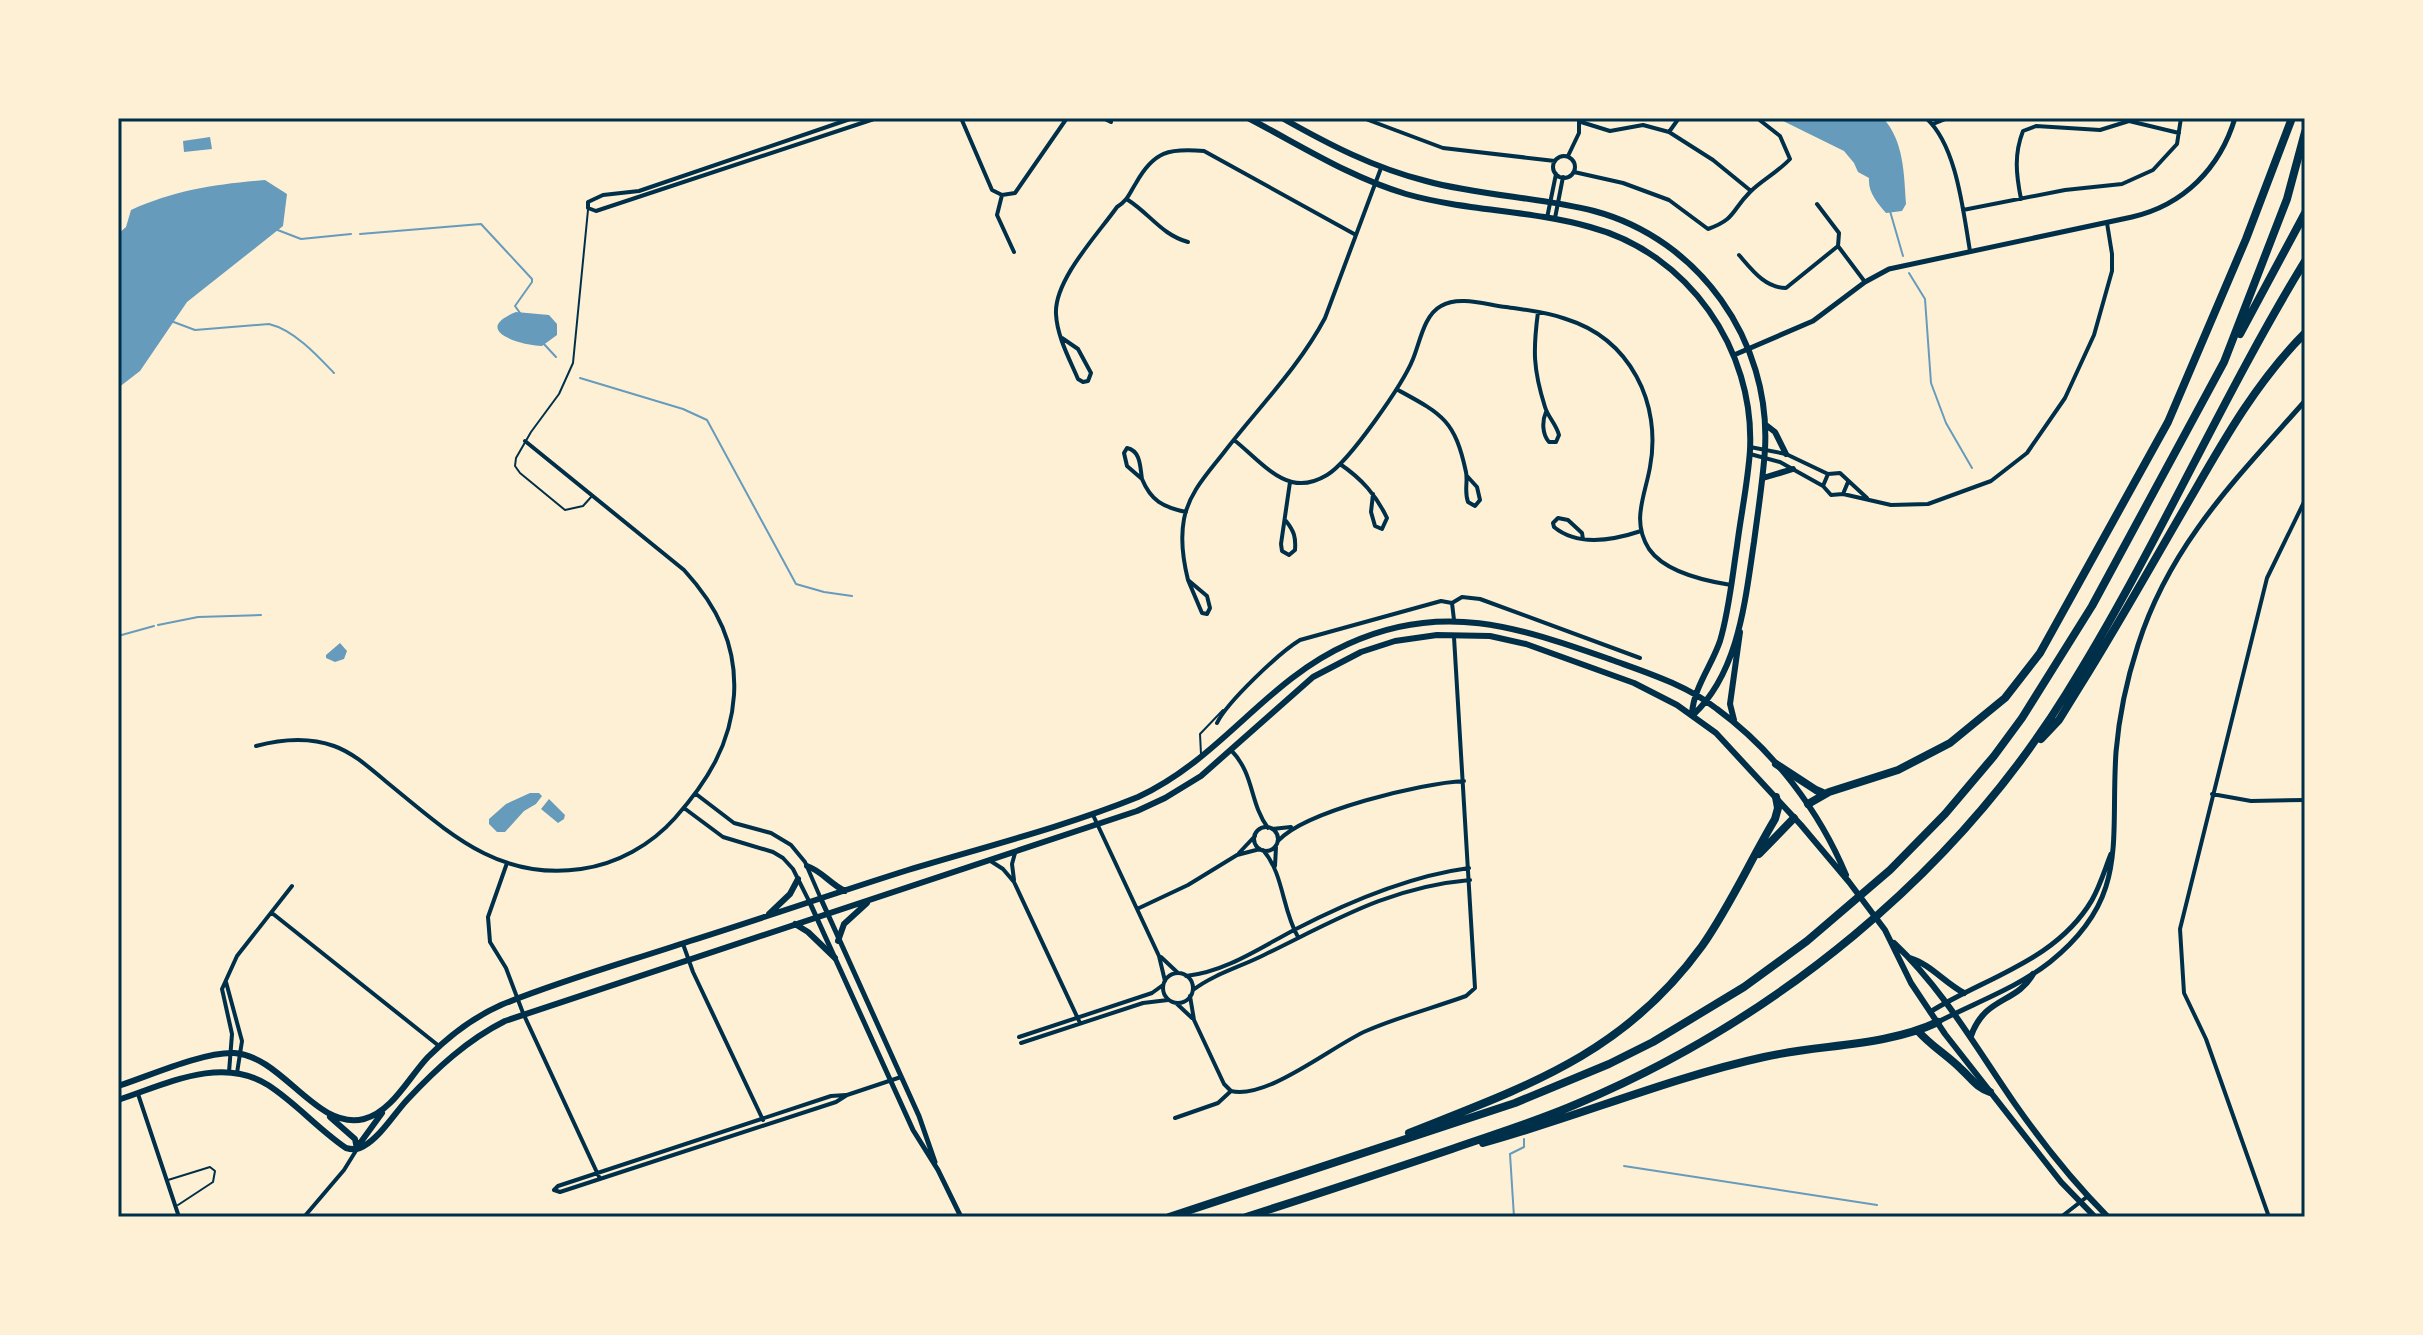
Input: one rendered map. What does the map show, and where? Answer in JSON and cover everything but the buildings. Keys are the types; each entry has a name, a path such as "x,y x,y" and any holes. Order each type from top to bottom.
{"highway":[{"path":"1808,804 1825,794 1898,770 1950,743 2005,698 2040,653 2168,422 2246,239 2292,118"},
{"path":"2224,362 2287,199 2305,132"},
{"path":"1169,1217 1568,1083 1653,1042 1769,970 1837,917 1890,870 1962,795 2022,718 2086,617 2305,213"},
{"path":"1246,1217 1581,1102 1663,1064 1797,979 1886,907 1970,824 2065,697 2139,569 2255,345 2305,261"},
{"path":"2023,757 2059,720 2222,445 2267,375 2305,333"},
{"path":"1776,764 1825,794"},
{"path":"1338,1161 1541,1079 1604,1043 1658,997 1688,964 1716,925 1777,815 1776,797"},
{"path":"1750,863 1794,818"},
{"path":"1400,1166 1527,1131 1734,1064 1918,1031 1938,1022"},
{"path":"1918,1031 1932,1047 1961,1068 1977,1087 1990,1092"}],"main road":[{"path":"1248,118 1343,170 1375,183 1443,202 1555,219 1612,234 1641,248 1667,266 1697,294 1734,355 1746,397 1750,450 1720,641 1696,695 1692,715"},
{"path":"1282,118 1331,146 1381,168 1442,185 1558,204 1615,218 1673,251 1695,269 1718,295 1749,349 1758,376 1766,425 1763,478 1730,706 1731,715 1741,729"},
{"path":"1766,425 1775,432 1786,454"},
{"path":"1763,478 1793,469"},
{"path":"1731,585 1747,587"},
{"path":"1692,715 1707,702 1721,677 1742,617"},
{"path":"1454,621 1454,634"},
{"path":"357,1149 387,1106 439,1046 481,1015 517,999 1146,793 1201,759 1290,678 1329,653 1392,628 1454,621 1521,629 1654,676 1696,695 1741,729 1776,764 1808,804 1833,845 1849,882"},
{"path":"118,1100 191,1076 233,1073 268,1086 343,1145 357,1149 370,1142 406,1100 460,1049 490,1028 523,1013 1097,825 1165,798 1201,776 1300,687 1343,660 1395,641 1454,634 1490,636 1551,652 1634,683 1692,715 1725,741 1849,882 1885,930 1929,1012 1990,1092 2080,1203 2095,1217"},
{"path":"1794,818 1808,804"},
{"path":"807,866 819,870 829,882 845,891"},
{"path":"766,917 786,900 798,879"},
{"path":"838,941 844,924 869,900"},
{"path":"795,924 835,958"},
{"path":"1891,940 1910,958 1971,1036 2065,1173 2108,1217"},
{"path":"1910,958 1923,962 1964,993"},
{"path":"1971,1036 1984,1012 2025,988 2033,974"},
{"path":"118,1086 202,1058 242,1054 275,1070 324,1110 354,1139 357,1149"},
{"path":"324,1110 342,1119 357,1120 371,1117 387,1106"}],"street":[{"path":"853,118 639,191 597,197 590,200 588,208 599,210 877,118"},
{"path":"961,118 992,190 1002,195 1015,193 1067,118"},
{"path":"1103,118 1111,122"},
{"path":"1363,118 1443,148 1555,161 1568,156"},
{"path":"1669,132 1679,118"},
{"path":"1556,174 1563,177 1574,172 1623,183 1669,200 1708,229 1726,223 1751,191 1790,159 1780,136 1757,118"},
{"path":"1926,118 1933,124 1952,162 1970,251"},
{"path":"1933,124 1948,118"},
{"path":"1963,210 2065,190 2122,184 2153,170 2177,144 2181,118"},
{"path":"1734,355 1813,321 1865,282 1901,265 2153,211 2175,200 2204,176 2221,153 2235,118"},
{"path":"1568,156 1579,133 1580,120 1610,131 1643,125 1669,132 1713,160 1751,191"},
{"path":"2021,199 2016,171 2017,147 2023,131 2036,126 2100,130 2129,121 2179,133"},
{"path":"1062,338 1082,354 1091,373 1088,381 1078,379 1062,338 1056,306 1062,285 1117,207 1128,200 1143,171 1167,151 1204,151 1356,235"},
{"path":"1568,156 1575,164 1574,172"},
{"path":"1547,218 1556,174 1555,161"},
{"path":"1188,580 1207,596 1210,608 1207,614 1197,607 1188,580 1183,549 1186,512 1197,487 1313,341 1325,318 1381,168"},
{"path":"1555,219 1563,177"},
{"path":"1002,195 997,215 1014,252"},
{"path":"1128,200 1164,232 1188,242"},
{"path":"1817,204 1839,233 1838,246 1865,282"},
{"path":"1750,450 1793,469 1823,486 1831,495 1867,498 1897,506 1946,498 1991,481 2019,461 2034,445 2065,398 2098,324 2112,263 2107,223"},
{"path":"1739,255 1762,280 1776,288 1786,288 1838,246"},
{"path":"1234,440 1290,482 1315,481 1340,464 1397,390 1429,319 1443,304 1461,301 1567,319 1597,332 1618,349 1634,369 1645,392 1652,418 1653,441 1650,468 1640,503 1641,531 1651,552 1663,562 1707,580 1731,585"},
{"path":"1538,312 1533,359 1546,412 1544,430 1546,438 1552,443 1559,439 1559,435 1556,424 1546,412"},
{"path":"1397,390 1444,417 1457,441 1467,476 1465,492 1468,502 1475,506 1480,500 1477,487 1467,476"},
{"path":"1938,1022 2033,974 2064,950 2096,912 2111,874 2117,748 2123,702 2149,614 2171,569 2203,517 2305,401"},
{"path":"256,746 279,740 300,740 333,746 358,760 463,843 507,863 554,871 599,865 644,845 684,808 720,755 731,720 734,676 729,641 711,605 684,570 525,441"},
{"path":"1142,479 1127,466 1124,453 1127,448 1138,456 1142,479 1153,500 1162,506 1186,512"},
{"path":"1750,450 1765,449 1786,454 1828,474 1840,473 1867,498"},
{"path":"1340,464 1373,494 1387,518 1382,529 1375,526 1371,518 1373,494"},
{"path":"1823,486 1828,474"},
{"path":"1286,521 1296,541 1295,550 1289,555 1282,551 1281,544 1290,482"},
{"path":"1843,494 1848,482"},
{"path":"2269,1217 2206,1039 2184,993 2180,929 2267,578 2305,500"},
{"path":"1583,539 1582,533 1568,520 1558,518 1553,523 1559,532 1583,539 1602,540 1641,531"},
{"path":"1217,723 1226,708 1282,652 1300,640 1441,601 1452,603 1463,596 1480,599 1640,658"},
{"path":"1452,603 1454,621"},
{"path":"1190,996 1194,1020 1224,1084 1231,1091 1246,1092 1279,1081 1362,1032 1466,996 1475,988 1454,634"},
{"path":"1231,750 1247,770 1257,809 1255,843 1275,869 1298,937"},
{"path":"1237,855 1271,850 1298,826 1345,807 1437,784 1464,781"},
{"path":"696,794 734,823 784,840 797,851 807,866 961,1217"},
{"path":"2212,794 2251,801 2305,800"},
{"path":"684,808 723,837 778,855 790,864 817,917 889,1081 917,1138 938,1170"},
{"path":"1257,809 1277,834 1275,869"},
{"path":"1092,813 1159,956 1163,993 1168,1000"},
{"path":"1137,909 1188,885 1237,855 1256,834 1270,828 1298,826"},
{"path":"1929,1012 2036,956 2066,933 2092,900 2113,849"},
{"path":"1015,853 1012,867 1014,882 1079,1020"},
{"path":"989,860 1014,882"},
{"path":"507,863 490,908 488,932 492,947 506,968 523,1013 600,1179"},
{"path":"1186,976 1201,974 1227,963 1367,896 1469,868"},
{"path":"1176,1003 1184,1002 1193,990 1209,979 1346,913 1394,895 1436,884 1470,880"},
{"path":"233,1073 232,1034 222,989 237,956 292,886"},
{"path":"272,913 439,1046"},
{"path":"683,944 764,1122"},
{"path":"1159,956 1186,976 1193,990"},
{"path":"1020,1040 1152,993 1171,975 1179,973"},
{"path":"226,982 242,1041 242,1054 233,1073"},
{"path":"1079,1020 1143,1003 1168,1000 1176,1003 1194,1020"},
{"path":"764,1122 597,1173 554,1190 560,1192 600,1179 764,1122 831,1096 847,1095 901,1077"},
{"path":"1175,1118 1218,1103 1231,1091"},
{"path":"138,1094 179,1217"},
{"path":"304,1217 344,1170 357,1149"},
{"path":"2061,1217 2088,1196"}],"lane":[{"path":"588,208 573,363 559,394 517,454 515,466 561,508 578,508 592,496"},
{"path":"1201,759 1200,734 1226,708"},
{"path":"166,1180 207,1167 213,1168 216,1174 213,1182 176,1206"}],"water":[{"path":"1777,118 1883,118 1895,137 1902,158 1906,204 1902,211 1886,213 1872,193 1869,178 1858,172 1844,151"},
{"path":"210,137 212,149 184,152 183,141"},
{"path":"265,180 287,194 283,226 187,302 140,371 118,388 118,234 126,227 131,210 196,189"},
{"path":"516,312 549,315 557,324 557,335 542,346 512,340 498,330 498,325"},
{"path":"340,643 347,651 344,659 335,662 326,658 326,655"},
{"path":"530,793 542,796 505,832 497,832 489,824 489,819 506,804"},
{"path":"549,799 565,815 558,823 541,809"}],"waterway":[{"path":"1890,211 1903,256"},
{"path":"360,234 481,224 532,279 515,306 520,313"},
{"path":"275,229 301,239 351,234"},
{"path":"1909,273 1925,299 1931,383 1946,423 1972,468"},
{"path":"171,321 195,330 269,324 296,337 334,373"},
{"path":"543,343 556,357"},
{"path":"580,378 683,409 707,420 796,584 852,596"},
{"path":"158,625 198,617 261,615"},
{"path":"118,636 154,626"},
{"path":"1514,1217 1510,1154 1524,1147 1524,1139"},
{"path":"1624,1166 1877,1205"}]}
